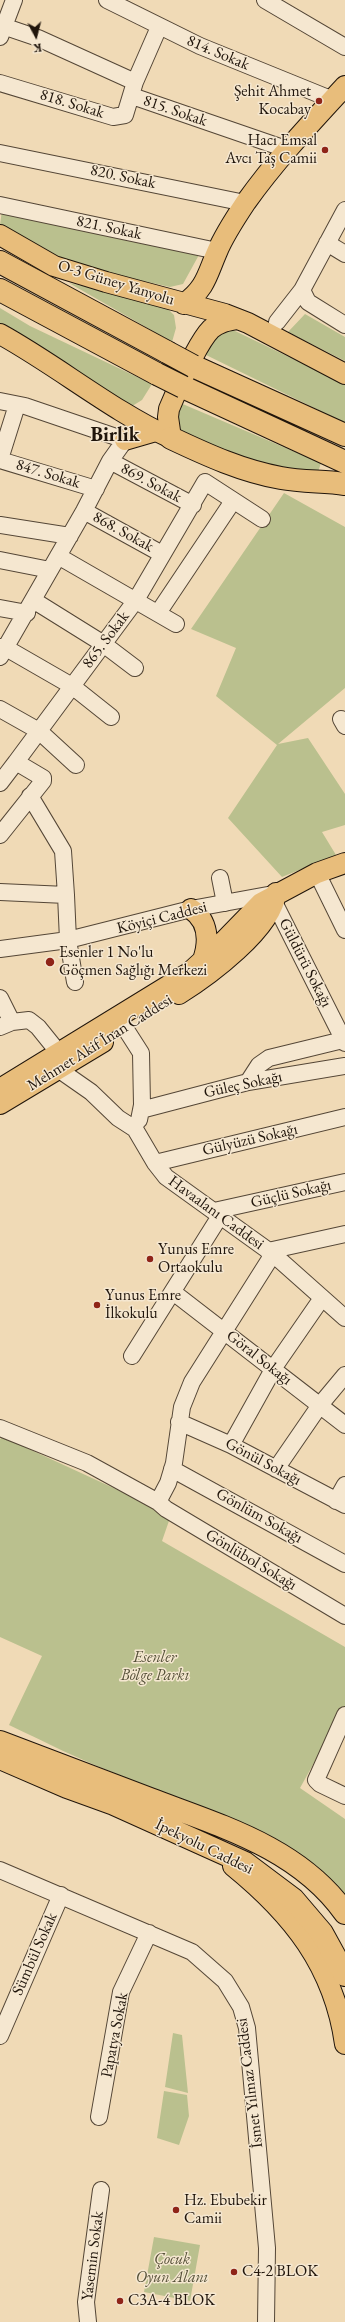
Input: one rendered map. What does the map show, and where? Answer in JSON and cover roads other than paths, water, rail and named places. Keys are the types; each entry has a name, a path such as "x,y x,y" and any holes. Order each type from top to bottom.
{"highway":[{"path":"0,262 194,366 345,435"},
{"path":"0,290 182,387 345,462"},
{"path":"164,434 227,463 255,472 283,478 345,484"},
{"path":"0,1733 90,1776"},
{"path":"0,1742 90,1776"},
{"path":"0,1758 67,1788"},
{"path":"0,1768 67,1788"},
{"name":"İpekyolu Caddesi","path":"90,1776 247,1836 281,1854 320,1884 345,1913"},
{"name":"İpekyolu Caddesi","path":"67,1788 114,1804 245,1864 293,1899 322,1933 345,1975"},
{"path":"220,1825 256,1849 293,1878 328,1917 345,1942"}],"main road":[{"path":"131,417 154,412 158,408 190,350 195,338 196,323 184,304 196,296 200,290 210,272 217,251 245,203 286,149 339,93"},
{"name":"O-3 Güney Yanyolu","path":"0,235 54,266 237,319"},
{"path":"217,251 214,287 215,297 220,307 237,319 345,374"},
{"path":"164,434 170,409 199,348 210,330 221,322 237,319"},
{"path":"0,334 80,382 131,417 164,434"},
{"path":"131,417 125,440 164,434"},
{"name":"Mehmet Akif İnan Caddesi","path":"0,1104 59,1061 189,973 261,903 276,899 318,873 345,863"},
{"name":"Mehmet Akif İnan Caddesi","path":"0,1089 125,1028 203,979 234,952 260,925 276,899"},
{"path":"191,909 199,914 204,924 207,949 203,960"},
{"path":"195,1841 221,1856 260,1888 299,1931 316,1958 330,1988 342,2024 345,2044"}],"street":[{"path":"1,29 14,0"},
{"name":"814. Sokak","path":"107,0 200,46 339,93"},
{"path":"265,0 345,47"},
{"path":"133,89 159,27"},
{"name":"815. Sokak","path":"1,29 38,38 133,89 286,149"},
{"name":"818. Sokak","path":"0,83 113,117 125,115 133,89"},
{"name":"820. Sokak","path":"0,153 245,203"},
{"name":"821. Sokak","path":"0,205 217,251"},
{"path":"277,322 302,290 345,210"},
{"path":"327,243 345,254"},
{"path":"302,290 308,302 345,325"},
{"path":"0,401 17,405 125,440 110,461 70,536 2,651 72,686 111,718"},
{"path":"0,459 17,405"},
{"name":"847. Sokak","path":"0,459 96,489"},
{"name":"869. Sokak","path":"110,461 193,505"},
{"name":"865. Sokak","path":"0,783 102,643 136,600 162,554 193,505 205,482 262,519"},
{"path":"158,613 233,501"},
{"name":"868. Sokak","path":"84,511 162,554"},
{"path":"0,525 70,536"},
{"path":"0,560 54,563 136,600 176,624"},
{"path":"0,608 30,606 102,643 135,668"},
{"path":"0,709 39,731 76,765"},
{"path":"0,835 30,796 41,785 43,778 16,762"},
{"path":"30,796 63,851 68,940 75,982"},
{"path":"318,873 345,930"},
{"path":"220,878 225,903"},
{"path":"0,892 66,895"},
{"name":"Köyiçi Caddesi","path":"0,949 68,940 191,909 225,903 276,899"},
{"name":"Güldürü Sokağı","path":"276,899 344,1042"},
{"path":"0,998 6,1024 29,1020 38,1027 59,1061 118,1118 135,1129 141,1110 141,1053 125,1028"},
{"path":"248,1082 259,1065 269,1058 344,1042"},
{"name":"Güleç Sokağı","path":"141,1110 248,1082 345,1066"},
{"name":"Gülyüzü Sokağı","path":"155,1163 345,1117"},
{"name":"Havaalanı Caddesi","path":"135,1129 155,1163 166,1177 270,1252 345,1317"},
{"name":"Güçlü Sokağı","path":"217,1214 345,1182"},
{"path":"132,1356 173,1292 217,1214"},
{"path":"158,1502 172,1469 179,1422 185,1396 223,1329 270,1252 345,1234"},
{"name":"Göral Sokağı","path":"173,1292 223,1329 345,1425"},
{"path":"231,1445 274,1369 322,1298"},
{"path":"276,1469 320,1405 345,1375"},
{"name":"Gönül Sokağı","path":"179,1422 231,1445 340,1503"},
{"name":"Gönlübol Sokağı","path":"0,1428 87,1463 158,1502 166,1509 345,1616"},
{"name":"Gönlüm Sokağı","path":"172,1469 345,1564"},
{"path":"340,1503 345,1485"},
{"path":"343,1725 316,1780 320,1784 345,1796"},
{"name":"İsmet Yılmaz Caddesi","path":"0,1870 149,1932 192,1952 225,1981 241,2006 247,2028 267,2248 266,2322"},
{"name":"Sümbül Sokak","path":"0,2036 61,1895"},
{"name":"Papatya Sokak","path":"99,2117 121,1992 149,1932"},
{"name":"Yasemin Sokak","path":"88,2322 86,2302 101,2190"}],"place":[{"name":"Şehit Ahmet Kocabay","path":"319,101"},
{"name":"Hacı Emsal Avcı Taş Camii","path":"325,150"},
{"name":"Esenler 1 No'lu Göçmen Sağlığı Merkezi","path":"50,962"},
{"name":"Yunus Emre Ortaokulu","path":"150,1259"},
{"name":"Yunus Emre İlkokulu","path":"97,1305"},
{"name":"Hz. Ebubekir Camii","path":"176,2210"},
{"name":"C4-2 BLOK","path":"234,2272"},
{"name":"C3A-4 BLOK","path":"120,2301"}],"district":[{"name":"Birlik","path":"115,436"}],"park label":[{"name":"Esenler Bölge Parkı","path":"155,1667"},
{"name":"Çocuk Oyun Alanı","path":"172,2269"}]}
